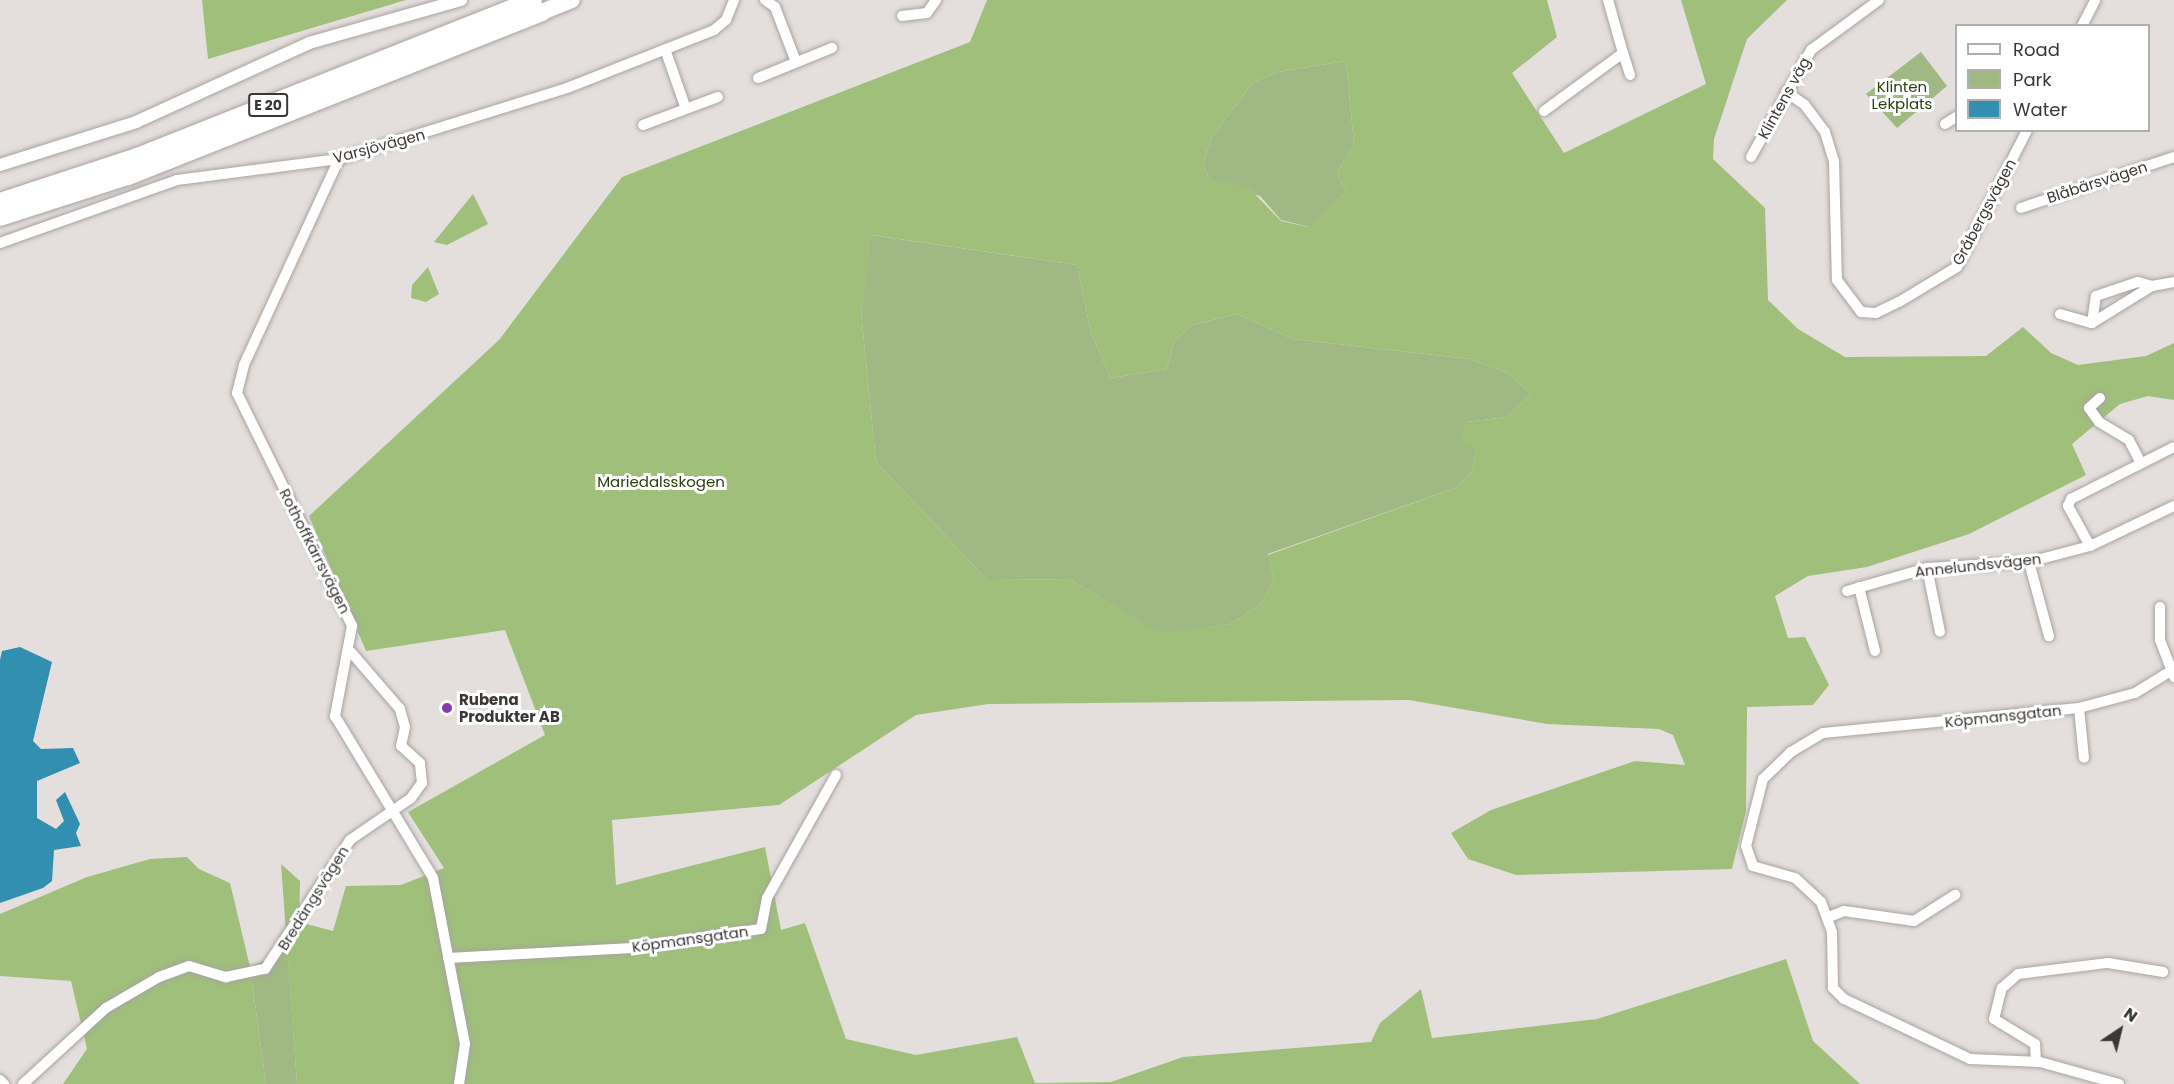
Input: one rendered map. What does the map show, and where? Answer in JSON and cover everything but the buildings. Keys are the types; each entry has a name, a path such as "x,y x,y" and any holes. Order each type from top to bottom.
{"highway":[{"name":"E 20","path":"0,202 137,157 536,4 572,0"},
{"name":"E 20","path":"0,217 128,176 536,4"}],"street":[{"path":"0,165 136,122 309,43 461,0"},
{"name":"Varsjövägen","path":"0,243 177,180 339,159 666,52 721,26 734,0"},
{"path":"765,0 775,7 796,62"},
{"path":"902,16 921,15 936,0"},
{"path":"1608,0 1630,75"},
{"name":"Klintens väg","path":"1751,157 1810,50 1879,0"},
{"path":"2083,24 2095,0"},
{"path":"758,78 832,48"},
{"path":"666,52 685,106"},
{"path":"1544,111 1623,53"},
{"name":"Gråbergsvägen","path":"1786,92 1804,104 1825,132 1833,161 1837,280 1861,312 1876,313 1957,267 2026,132"},
{"path":"643,125 685,106 718,97"},
{"path":"1945,124 1955,118"},
{"name":"Blåbärsvägen","path":"2020,208 2174,157"},
{"name":"Rothoffkärrsvägen","path":"339,159 244,365 237,393 345,606 351,652 333,701 335,716 388,809 433,878 465,1044 459,1084"},
{"path":"2092,323 2096,296 2138,282 2152,286"},
{"path":"2060,314 2092,323 2152,286 2174,282"},
{"path":"2100,398 2089,408 2099,422 2128,440 2140,462"},
{"path":"2090,546 2068,506 2071,499 2140,462 2174,447"},
{"name":"Annelundsvägen","path":"1848,591 1928,568 2029,562 2090,546 2174,506"},
{"path":"2029,562 2049,636"},
{"path":"1928,568 1940,632"},
{"path":"1859,587 1875,651"},
{"path":"2160,607 2160,640 2173,672"},
{"name":"Bredängsvägen","path":"23,1084 106,1008 159,977 189,966 226,977 265,969 350,840 388,809 411,798 422,783 420,763 401,746 405,727 400,709 351,652"},
{"name":"Köpmansgatan","path":"1829,917 1802,882 1759,870 1746,852 1763,779 1791,752 1824,733 2079,708 2135,693 2173,672"},
{"path":"2079,708 2084,758"},
{"name":"Köpmansgatan","path":"448,958 632,948 761,929 767,898 836,775"},
{"path":"1955,895 1914,921 1844,911 1829,917 1838,995 1970,1059 2036,1062 2119,1084"},
{"path":"2036,1062 2035,1044 1994,1019 2002,988 2018,974 2108,963 2163,972"},
{"path":"2075,1084 2078,1073"},
{"path":"0,1080 4,1084"}],"green space":[{"path":"202,0 406,0 208,59"},
{"name":"Mariedalsskogen","path":"987,0 1547,0 1557,37 1512,73 1564,153 1706,84 1681,0 1787,0 1747,39 1714,139 1713,159 1765,208 1768,300 1798,329 1845,357 1986,356 2023,327 2051,353 2078,365 2146,356 2174,343 2174,400 2148,396 2120,404 2072,444 2086,475 1969,534 1867,567 1808,576 1775,596 1788,638 1805,637 1829,685 1813,705 1747,707 1746,811 1732,869 1516,875 1468,859 1451,833 1491,810 1635,761 1685,765 1673,735 1659,729 1547,724 1409,700 988,704 916,715 779,805 612,820 616,885 765,847 781,930 805,923 846,1039 916,1055 1017,1037 1035,1083 1111,1082 1183,1057 1371,1042 1380,1023 1421,989 1432,1038 1597,1019 1786,959 1813,1041 1860,1084 297,1084 281,864 300,881 299,922 333,931 346,886 401,885 444,868 408,812 545,735 505,630 366,651 309,516 499,340 622,177 970,42","holes":["1346,61 1354,144 1337,173 1346,192 1308,227 1281,221 1248,187 1209,179 1203,164 1212,137 1252,83 1278,72","872,235 1077,265 1091,333 1111,378 1167,369 1174,341 1192,325 1237,314 1293,339 1470,359 1508,373 1531,394 1507,417 1466,422 1460,441 1476,451 1472,471 1455,488 1268,555 1274,581 1260,605 1230,624 1160,633 1070,579 987,580 876,462 861,311"]},
{"name":"Klinten Lekplats","path":"1921,52 1947,86 1897,128 1866,94"},
{"path":"1346,61 1354,144 1337,173 1346,192 1309,227 1281,220 1260,196 1209,179 1203,164 1212,137 1252,83 1278,72"},
{"path":"473,194 488,224 447,245 434,242"},
{"path":"871,235 1077,265 1091,333 1111,378 1167,369 1174,341 1192,325 1237,314 1293,339 1470,359 1508,373 1531,394 1507,417 1466,422 1476,451 1472,471 1455,488 1268,554 1274,581 1260,605 1230,624 1160,634 1070,579 987,580 876,462 861,311"},
{"path":"428,267 439,294 426,302 411,298 412,285"},
{"path":"187,857 199,869 230,883 250,967 266,1084 63,1084 87,1049 71,981 0,976 0,914 87,877 150,859"},
{"path":"286,929 297,1084 266,1084 250,967 270,958"}],"water":[{"path":"20,647 52,662 33,741 41,749 73,748 80,763 37,781 37,818 56,829 64,821 56,800 65,792 80,824 76,833 81,846 54,850 52,881 43,888 0,903 0,660 2,651"}],"place":[{"name":"Rubena Produkter AB","path":"447,708"}]}
